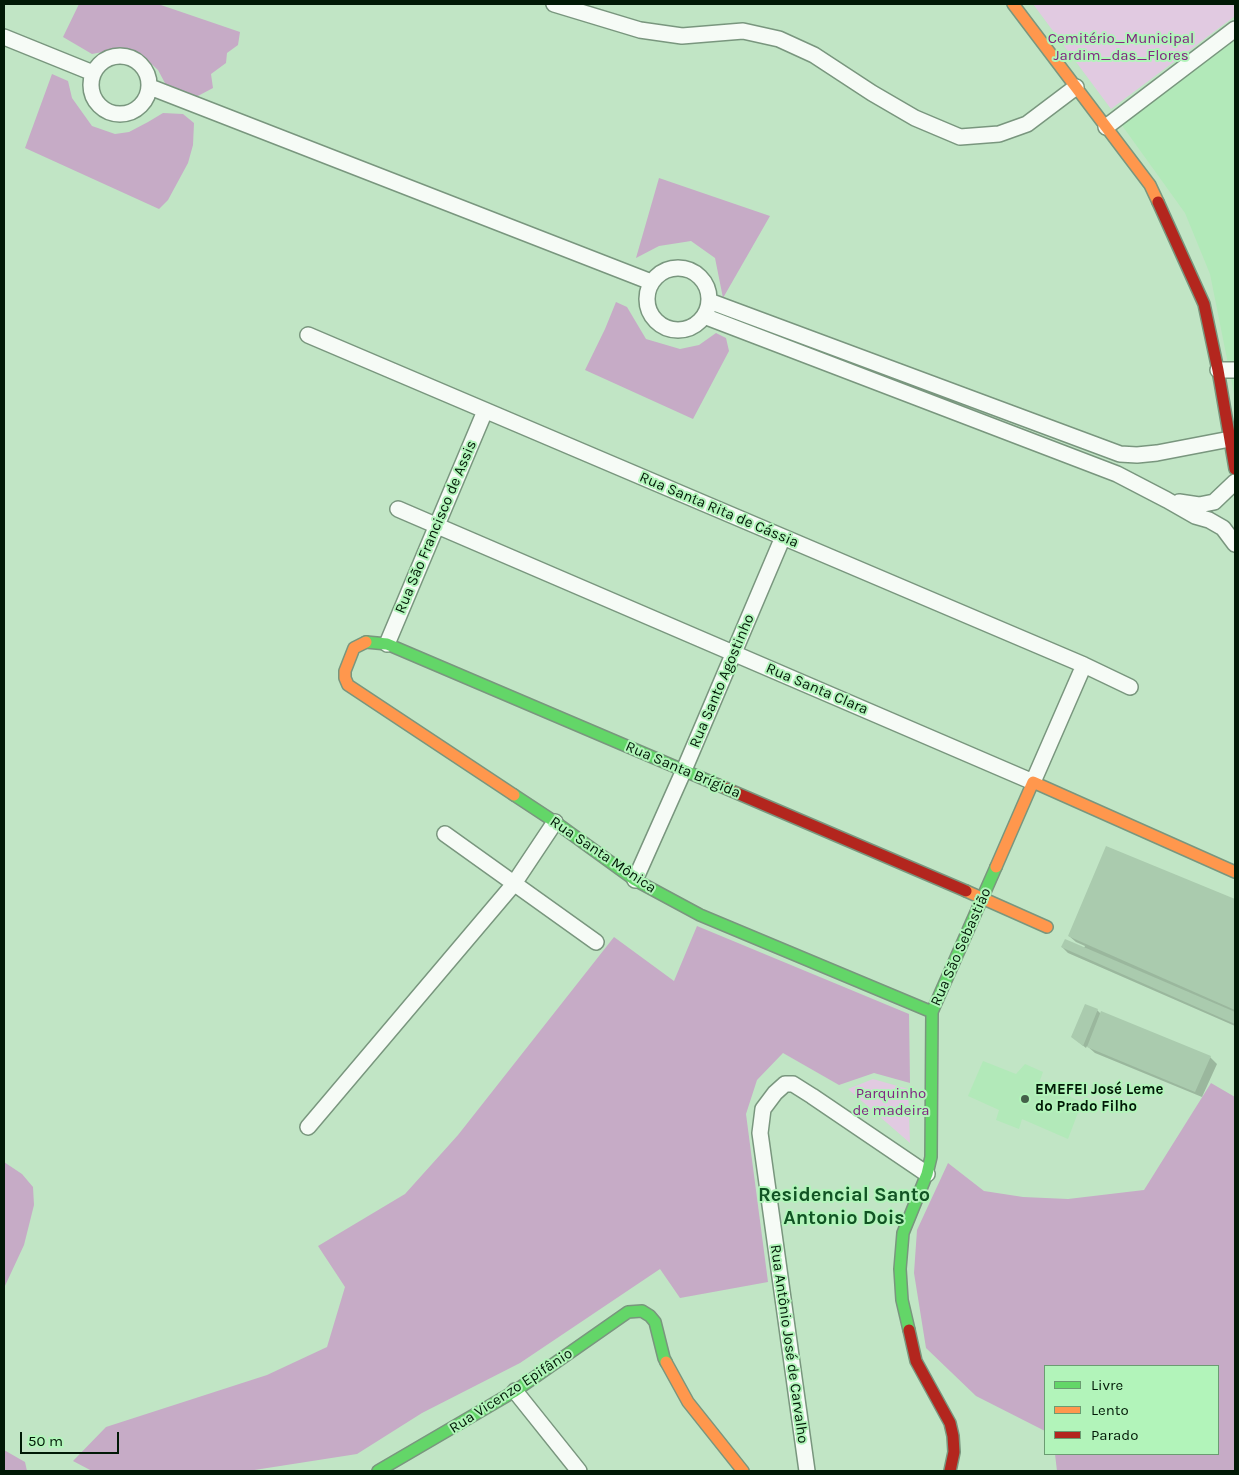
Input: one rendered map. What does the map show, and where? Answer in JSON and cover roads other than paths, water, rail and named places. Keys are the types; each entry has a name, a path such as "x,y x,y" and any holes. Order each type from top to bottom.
{"street":[{"path":"554,4 640,30 682,36 743,31 778,39 814,55 872,94 915,118 960,137 999,134 1026,124 1076,87"},
{"path":"1013,4 1150,185 1168,221 1204,304 1218,370 1235,469"},
{"path":"1106,127 1235,29"},
{"path":"4,37 93,73"},
{"path":"119,55 131,57 142,64 148,75 149,94 139,108 130,113 110,112 102,108 95,100 91,91 93,73 107,58 119,55"},
{"path":"150,87 651,282"},
{"path":"677,268 697,274 704,282 708,291 706,309 697,324 678,330 667,328 651,316 647,306 647,296 651,282 667,270 677,268"},
{"path":"706,309 1120,454 1157,453 1230,439"},
{"path":"706,309 1117,474 1195,516 1209,520 1223,528 1235,544"},
{"name":"Rua Santa Rita de Cássia","path":"308,335 1084,665 1130,687"},
{"path":"1218,370 1235,370"},
{"name":"Rua São Francisco de Assis","path":"386,644 485,411"},
{"path":"1167,500 1199,505 1214,502 1235,482"},
{"name":"Rua Santa Clara","path":"398,509 1033,782 1235,872"},
{"name":"Rua Santo Agostinho","path":"635,880 783,537"},
{"name":"Rua Santa Brígida","path":"348,685 345,671 354,648 367,642 386,644 1047,927"},
{"name":"Rua São Sebastião","path":"950,1471 954,1452 950,1423 916,1361 902,1300 900,1269 903,1233 927,1174 931,1157 932,1012 1084,665"},
{"name":"Rua Santa Mônica","path":"348,685 555,822 635,880 700,915 932,1012"},
{"path":"308,1127 514,884 555,822"},
{"path":"445,834 596,942"},
{"name":"Rua Antônio José de Carvalho","path":"807,1471 760,1133 763,1110 775,1093 786,1084 793,1084 927,1174"},
{"name":"Rua Vicenzo Epifânio","path":"378,1471 515,1391 628,1312 642,1310 655,1322 664,1358 688,1402 743,1471"},
{"path":"515,1391 579,1471"}],"place":[{"name":"EMEFEI José Leme do Prado Filho","path":"1025,1099"}],"district":[{"name":"Residencial Santo Antonio Dois","path":"844,1206"}],"park label":[{"name":"Cemitério_Municipal Jardim_das_Flores","path":"1121,48"},
{"name":"Parquinho de madeira","path":"891,1102"}]}
